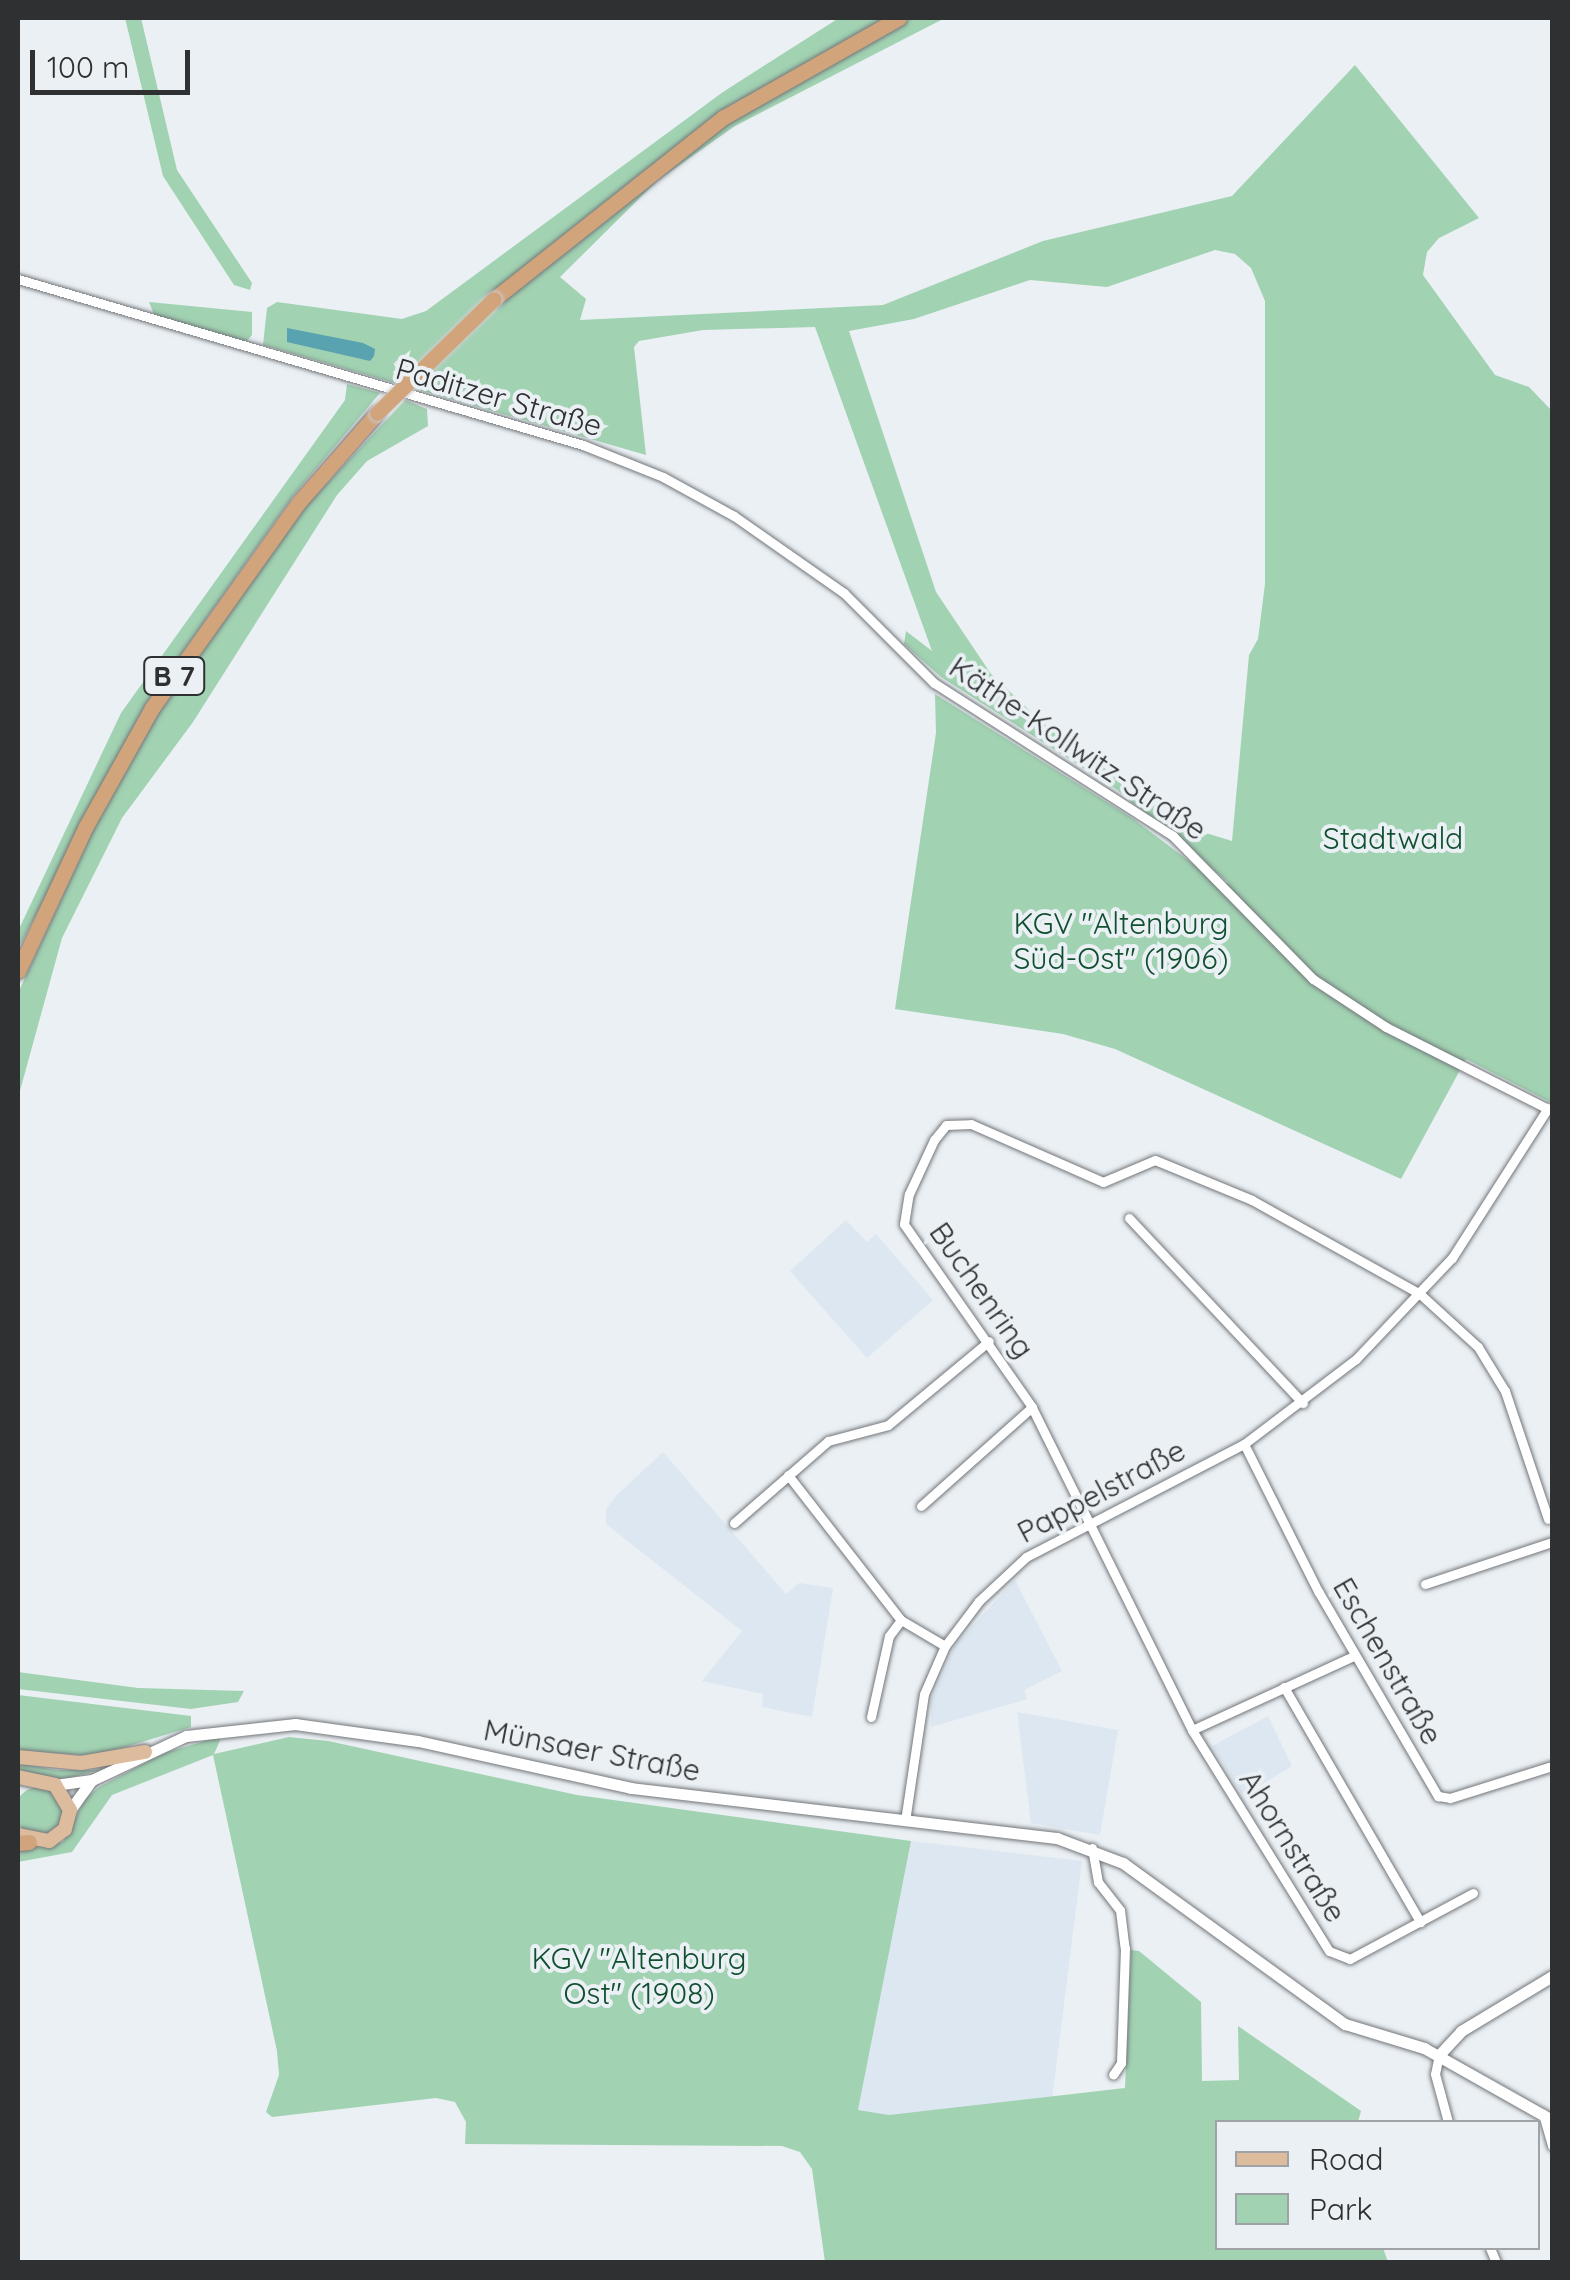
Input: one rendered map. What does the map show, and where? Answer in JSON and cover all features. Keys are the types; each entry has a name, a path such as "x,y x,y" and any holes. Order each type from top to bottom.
{"highway":[{"name":"B 7","path":"18,971 78,842 152,708 298,502 378,413 494,299 724,117 898,18"}],"main road":[{"path":"18,1757 60,1764 145,1752"},
{"path":"21,1782 56,1784 70,1810 58,1836 22,1840"}],"street":[{"name":"Paditzer Straße","path":"18,278 582,445 663,476 811,568 914,666"},
{"name":"Käthe-Kollwitz-Straße","path":"914,666 1196,854 1274,946 1328,990 1386,1027 1550,1110"},
{"name":"Pappelstraße","path":"905,1822 924,1694 945,1646 979,1601 1026,1557 1090,1520 1244,1444 1302,1404 1420,1294 1452,1258 1550,1110"},
{"name":"Buchenring","path":"1090,1520 1032,1407 904,1224 909,1194 946,1125 971,1124 1103,1182 1155,1160 1252,1200 1420,1294"},
{"path":"1130,1218 1302,1404"},
{"path":"1420,1294 1478,1347 1505,1391 1548,1518"},
{"path":"734,1524 828,1440 888,1425 989,1341"},
{"path":"920,1506 1032,1407"},
{"name":"Eschenstraße","path":"1244,1444 1354,1656 1438,1796 1450,1798 1552,1766"},
{"path":"788,1475 901,1620 945,1646"},
{"name":"Ahornstraße","path":"1090,1520 1192,1730 1328,1951 1350,1960 1472,1893"},
{"path":"1425,1584 1552,1542"},
{"path":"871,1717 889,1636 901,1620"},
{"path":"1192,1730 1354,1656"},
{"path":"1284,1688 1420,1922"},
{"name":"Münsaer Straße","path":"56,1784 92,1780 145,1752 224,1727 313,1725 418,1741 596,1782 905,1822 1017,1832 1092,1848 1152,1882 1345,2024 1439,2055 1548,2117"},
{"name":"Münsaer Straße","path":"70,1810 92,1780"},
{"path":"1092,1848 1098,1882 1120,1910 1126,1948 1121,2063 1113,2075"},
{"path":"1447,2120 1435,2074 1439,2055 1461,2030 1552,1976"},
{"path":"1548,2117 1552,2146"}],"shaded area":[{"path":"846,1220 867,1242 876,1234 933,1300 867,1358 790,1271"},
{"path":"663,1452 786,1594 799,1583 833,1588 812,1717 762,1707 763,1694 702,1681 742,1631 606,1524 606,1509 617,1495"},
{"path":"1015,1580 1062,1671 1024,1690 1027,1699 931,1727 931,1700 955,1645"},
{"path":"1017,1712 1118,1730 1100,1835 1031,1823"},
{"path":"1268,1716 1292,1766 1243,1796 1212,1746"},
{"path":"911,1841 1082,1861 1052,2100 889,2115 858,2110"}],"green space":[{"path":"125,18 141,18 177,170 252,283 250,290 234,285 163,176"},
{"path":"839,18 945,18 735,126 657,181 560,277 586,299 580,320 883,305 1043,241 1232,196 1355,65 1479,218 1439,238 1427,252 1423,275 1495,375 1529,387 1552,411 1552,1103 1466,1059 1401,1179 1115,1049 1063,1034 895,1009 936,733 935,694 1132,818 1217,882 1229,883 1116,789 941,677 904,644 906,631 932,651 815,327 703,330 639,341 634,347 646,455 263,345 267,308 277,302 402,319 426,311 723,92","holes":["1215,250 1235,254 1251,268 1265,301 1265,584 1258,639 1249,655 1232,841 1183,826 1043,723 991,674 936,592 849,331 914,319 1030,280 1107,287"]},
{"path":"149,302 252,312 252,335 246,342 155,317"},
{"path":"347,384 380,393 292,497 146,704 18,949 18,931 121,713 345,400"},
{"path":"405,400 427,409 428,426 367,461 337,495 193,722 122,818 62,938 18,1098 18,993 93,830 159,712 229,609 305,507"},
{"path":"18,1672 138,1688 244,1691 238,1702 191,1709 18,1689"},
{"path":"18,1695 191,1716 191,1727 96,1756 18,1751"},
{"name":"KGV \"Altenburg Ost\" (1908)","path":"222,1736 214,1754 289,1737 328,1741 577,1795 911,1841 858,2110 889,2115 1125,2088 1131,1950 1139,1951 1201,2002 1202,2081 1239,2080 1238,2026 1361,2111 1359,2120 1215,2120 1215,2250 1384,2250 1388,2262 825,2262 812,2169 800,2152 782,2146 465,2144 466,2122 455,2102 436,2098 272,2117 266,2112 279,2075 277,2051 213,1755 112,1795 72,1852 18,1862 18,1850 63,1842 85,1799 99,1787 164,1753"},
{"path":"18,1763 56,1770 100,1770 61,1780 18,1773"},
{"path":"39,1787 56,1794 63,1811 56,1828 39,1835 22,1828 15,1811 22,1794"}],"water":[{"path":"287,328 363,343 375,349 374,356 370,361 287,342"}],"park label":[{"name":"Stadtwald","path":"1393,838"},
{"name":"KGV \"Altenburg Süd-Ost\" (1906)","path":"1121,940"}]}
